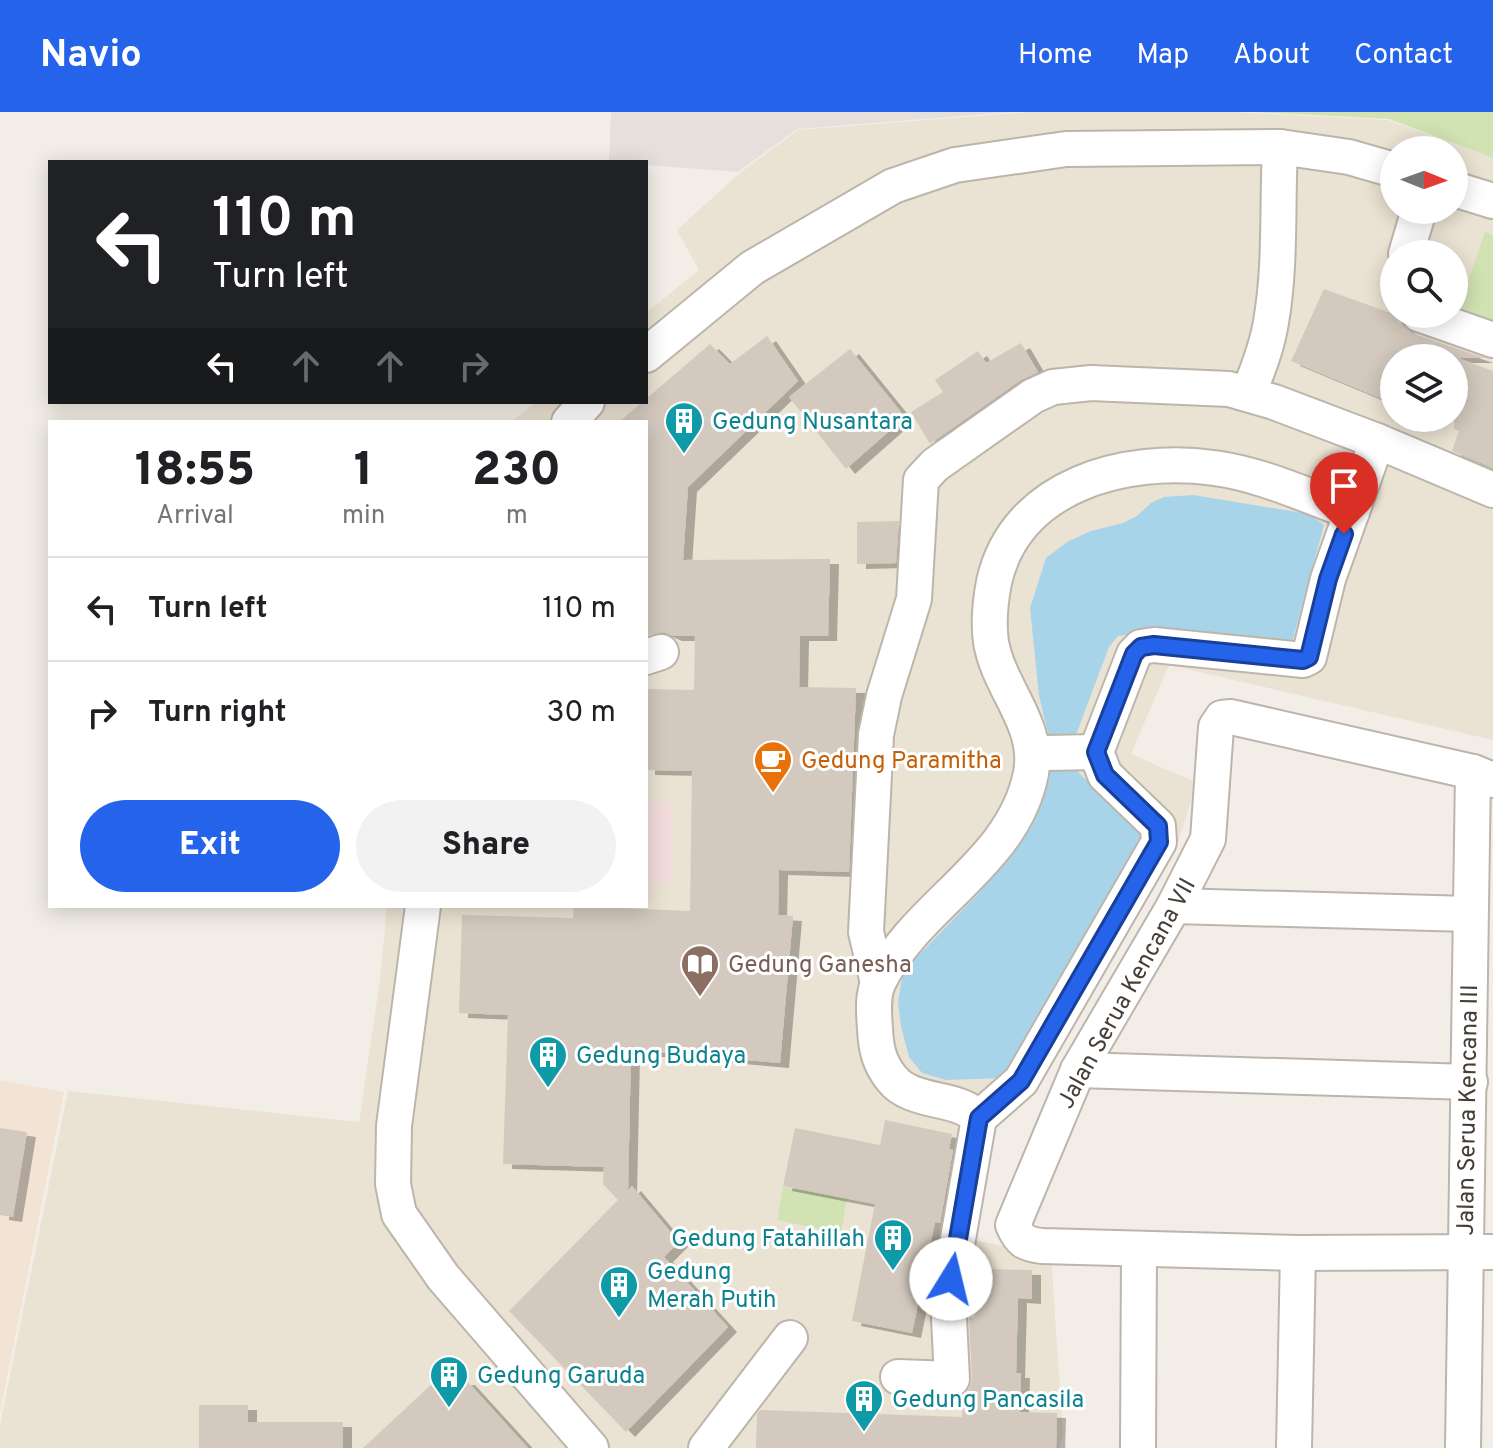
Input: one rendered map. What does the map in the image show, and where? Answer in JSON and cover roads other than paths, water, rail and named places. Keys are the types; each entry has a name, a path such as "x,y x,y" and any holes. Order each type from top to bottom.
{"street":[{"path":"648,353 752,268 893,186 955,165 1066,149 1280,147 1349,157 1380,166"},
{"path":"1248,394 1263,357 1272,311 1280,147"},
{"path":"1468,193 1493,201"},
{"path":"1459,328 1493,340"},
{"path":"979,1118 971,1110 914,1093 895,1083 876,1052 874,1005 878,983 866,932 876,735 884,696 914,599 920,490 925,473 1033,396 1053,387 1091,383 1229,389 1248,394 1377,441 1493,490"},
{"path":"878,983 920,924 966,881 1006,831 1031,775 1064,752 1141,647 1154,645 1303,660 1309,657 1328,579 1377,441"},
{"path":"898,1377 952,1379 951,1279 979,1118 1021,1081 1159,842 1158,826 1105,775 1028,727 1001,675 992,643 989,608 997,570 1006,547 1030,514 1061,492 1094,477 1140,467 1186,465 1241,473 1352,512"},
{"name":"Jalan Serua Kencana VII","path":"1479,1251 1298,1253 1024,1244 1013,1225 1078,1070 1174,906 1208,839 1216,727 1222,718 1231,717 1483,776"},
{"name":"Jalan Serua Kencana III","path":"1463,1448 1479,1251 1470,1082 1470,914 1483,776"},
{"path":"1174,906 1470,914"},
{"path":"423,908 394,1126 393,1184 399,1214 443,1277 591,1448"},
{"path":"1078,1070 1470,1082"},
{"path":"1138,1448 1139,1250"},
{"path":"1294,1448 1298,1253"},
{"path":"706,1448 790,1338"}],"water":[{"path":"1193,495 1309,514 1324,525 1291,646 1134,634 1118,636 1109,647 1070,751 1079,773 1139,830 1142,848 1004,1078 946,1080 922,1073 909,1057 901,1026 898,1002 902,978 911,963 979,893 1020,837 1054,758 1039,696 1030,608 1046,558 1067,542 1091,531 1123,523 1164,497"}],"place":[{"name":"Gedung Nusantara","path":"684,455"},
{"name":"Gedung Paramitha","path":"773,794"},
{"name":"Gedung Ganesha","path":"700,998"},
{"name":"Gedung Budaya","path":"548,1089"},
{"name":"Gedung Fatahillah","path":"893,1272"},
{"name":"Gedung Merah Putih","path":"619,1319"},
{"name":"Gedung Garuda","path":"449,1409"},
{"name":"Gedung Pancasila","path":"864,1433"}]}
